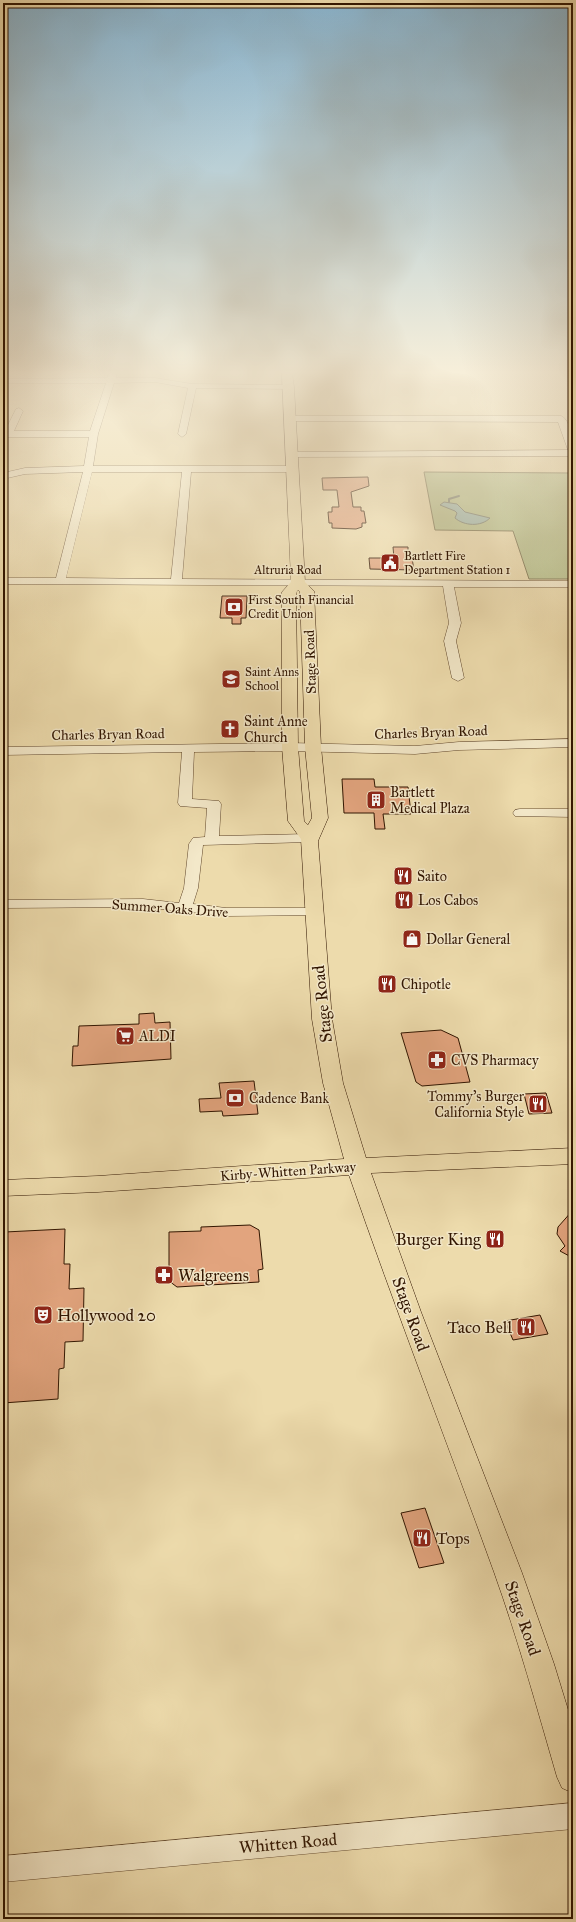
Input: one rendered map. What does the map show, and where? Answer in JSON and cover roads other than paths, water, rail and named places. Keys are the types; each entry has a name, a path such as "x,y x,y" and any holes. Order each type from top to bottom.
{"main road":[{"name":"Stage Road","path":"293,463 298,583 307,591 313,747 320,818 309,838 318,976 328,1057 342,1117 357,1166 409,1312 508,1573 539,1664 573,1777"},
{"name":"Stage Road","path":"298,583 289,592 290,747 296,821 309,838"},
{"path":"289,662 310,662"},
{"name":"Kirby-Whitten Parkway","path":"3,1188 98,1184 357,1166 573,1156"}],"street":[{"path":"60,582 89,463"},
{"path":"3,476 25,471 49,469 88,471 293,469"},
{"path":"176,582 187,469"},
{"name":"Altruria Road","path":"3,581 573,584"},
{"path":"448,584 455,623 450,641 458,678"},
{"name":"Charles Bryan Road","path":"3,751 290,747 415,750 459,746 573,744"},
{"path":"188,748 185,803 214,804 212,840"},
{"path":"520,813 573,813"},
{"path":"185,908 191,888 196,844 198,841 309,838"},
{"name":"Summer Oaks Drive","path":"3,904 136,903 226,912 313,912"},
{"name":"Whitten Road","path":"3,1869 573,1816"}],"water":[{"path":"444,502 457,504 465,512 490,518 477,524 463,523 455,518 457,513 455,511 440,505"}],"waterway":[{"path":"449,502 449,499 459,496"}],"place":[{"name":"Bartlett Fire Department Station 1","path":"390,563"},
{"name":"First South Financial Credit Union","path":"234,607"},
{"name":"Saint Anns School","path":"231,679"},
{"name":"Saint Anne Church","path":"230,729"},
{"name":"Bartlett Medical Plaza","path":"376,800"},
{"name":"Saito","path":"403,876"},
{"name":"Los Cabos","path":"404,900"},
{"name":"Dollar General","path":"412,939"},
{"name":"Chipotle","path":"387,984"},
{"name":"ALDI","path":"125,1036"},
{"name":"CVS Pharmacy","path":"437,1060"},
{"name":"Cadence Bank","path":"235,1098"},
{"name":"Tommy’s Burger California Style","path":"538,1104"},
{"name":"Burger King","path":"495,1239"},
{"name":"Walgreens","path":"164,1275"},
{"name":"Hollywood 20","path":"43,1315"},
{"name":"Taco Bell","path":"526,1327"},
{"name":"Tops","path":"422,1538"}]}
